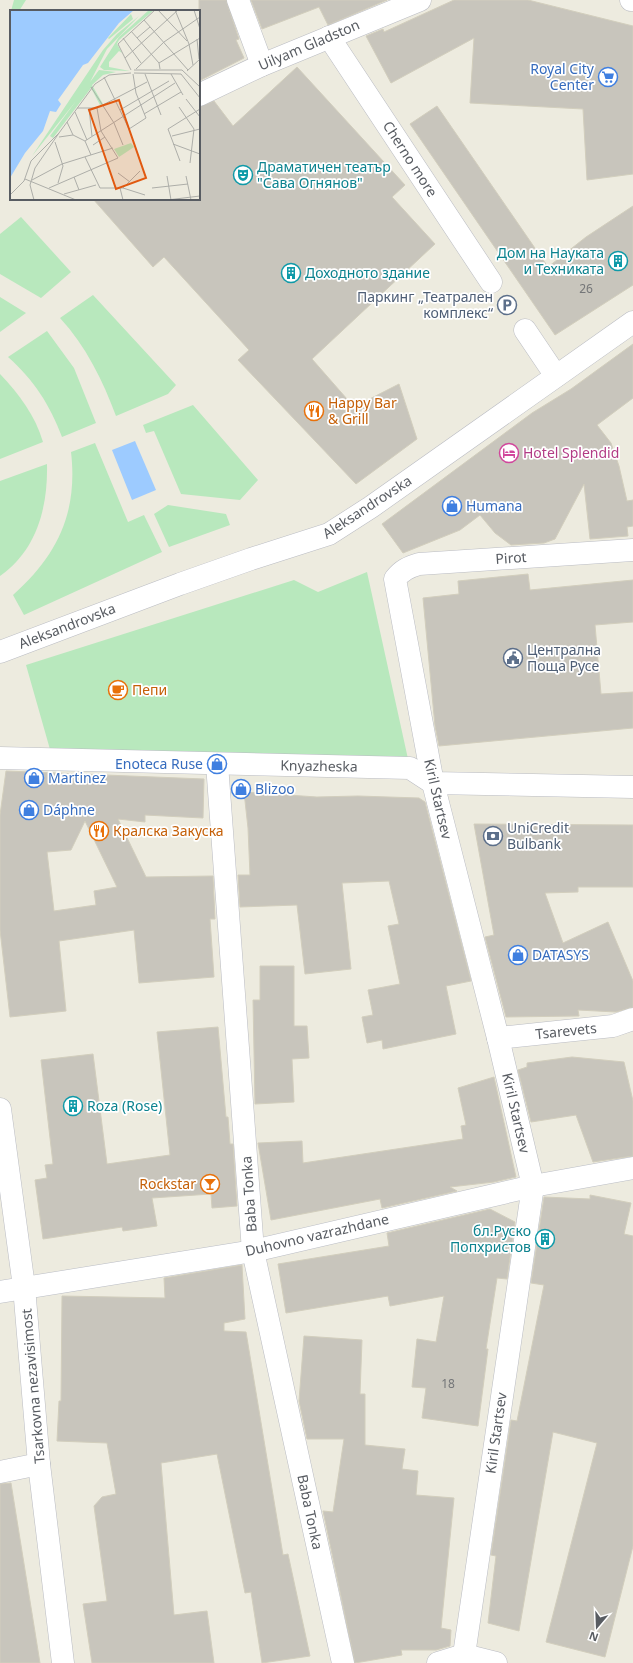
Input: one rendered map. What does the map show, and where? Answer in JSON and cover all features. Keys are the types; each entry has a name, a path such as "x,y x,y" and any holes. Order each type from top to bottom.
{"street":[{"path":"238,0 262,65"},
{"name":"Uilyam Gladston","path":"200,95 262,65 420,0"},
{"name":"Cherno more","path":"329,37 491,282"},
{"name":"Aleksandrovska","path":"0,652 59,628 180,584 329,534 371,507 633,322"},
{"path":"525,330 556,376"},
{"name":"Pirot","path":"395,579 400,572 408,567 419,564 633,550"},
{"name":"Kiril Startsev","path":"395,579 433,783 498,1038 533,1186 464,1655"},
{"name":"Knyazheska","path":"0,758 218,774 410,768 433,783"},
{"name":"Baba Tonka","path":"218,774 253,1250 343,1663"},
{"path":"433,783 633,787"},
{"name":"Tsarevets","path":"498,1038 613,1026 633,1019"},
{"name":"Tsarkovna nezavisimost","path":"0,1109 24,1287 39,1464 63,1663"},
{"name":"Duhovno vazrazhdane","path":"0,1292 253,1250 533,1186 633,1168"},
{"path":"0,1472 39,1464"},
{"path":"438,1663 464,1655 496,1663"}],"green space":[{"path":"14,0 26,0 20,10 11,10"},
{"path":"21,217 71,272 41,298 0,274 0,234"},
{"path":"93,295 176,385 168,394 116,416 93,364 78,340 60,318"},
{"path":"0,297 26,313 0,332"},
{"path":"47,331 74,368 96,423 62,437 52,414 40,394 26,375 8,357"},
{"path":"0,374 26,405 36,423 43,442 0,459"},
{"path":"193,405 258,480 240,500 181,494 154,431 146,433 143,425"},
{"path":"95,443 128,522 144,515 162,552 24,615 13,595 29,580 42,564 62,531 68,513 71,494 71,452"},
{"path":"47,464 45,496 38,526 23,554 0,576 0,481"},
{"path":"168,505 226,514 230,525 169,547 154,514"},
{"path":"367,572 410,768 53,760 26,665 294,580 318,592"}],"water":[{"path":"135,441 156,490 132,500 112,450"}],"building":[{"path":"199,0 226,0 239,39 236,40 244,58 200,80 200,10"},
{"path":"251,0 387,0 328,25 319,7 262,29"},
{"path":"454,0 528,0 633,26 633,174 587,180 583,109 470,103 474,38 391,83 366,36 383,29 384,32"},
{"name":"Доходното здание","path":"297,67 405,185 392,197 435,244 312,359 354,407 399,384 417,439 356,484 238,360 249,350 164,257 153,267 94,200 200,200 200,107 214,101 233,126"},
{"path":"437,106 548,267 586,237 633,206 633,285 555,335 410,124"},
{"path":"633,344 633,398 597,425 611,443 619,466 627,501 633,500 633,526 627,527 628,536 590,539 584,484 555,539 544,543 511,545 495,533 480,515 460,530 403,553 382,524 532,413 571,389"},
{"name":"Централна Поща Русе","path":"528,574 530,590 633,580 633,622 595,625 601,694 633,692 633,728 439,746 435,726 423,598 459,594 458,581"},
{"path":"6,771 204,779 203,818 145,815 145,822 118,819 146,877 213,876 215,919 210,919 214,977 139,983 134,930 59,941 66,1011 10,1017 0,930 0,815","holes":["85,821 117,887 94,891 96,905 54,911 47,852 71,850"]},
{"path":"244,792 317,797 358,796 419,798 425,802 471,981 446,986 456,1034 383,1049 382,1040 367,1043 362,1017 373,1015 368,990 400,984 388,926 399,924 389,881 342,883 351,969 305,974 297,905 240,907 238,875 250,875 248,828"},
{"path":"474,824 633,825 633,887 578,887 578,892 545,893 563,943 608,922 633,981 633,1007 616,1012 578,1010 579,1016 506,1017 485,937 494,935"},
{"path":"260,966 294,966 294,1026 307,1026 309,1058 292,1059 294,1102 255,1104 253,1000 260,1000"},
{"path":"218,1027 226,1117 228,1117 230,1144 233,1144 237,1206 212,1208 211,1194 152,1198 157,1226 123,1231 122,1227 43,1239 35,1180 47,1178 45,1165 53,1164 41,1060 93,1054 107,1164 170,1155 157,1032"},
{"path":"572,1057 624,1062 633,1101 633,1156 593,1162 576,1115 531,1122 518,1070 527,1067 527,1063"},
{"path":"494,1077 516,1177 494,1182 450,1187 457,1191 382,1208 380,1199 271,1220 258,1143 302,1141 303,1163 463,1139 461,1126 466,1125 458,1088"},
{"path":"590,1195 631,1203 624,1234 633,1236 633,1546 605,1657 546,1642 597,1443 553,1432 519,1631 488,1623 496,1556 491,1555 511,1420 517,1421 544,1285 531,1283 544,1197 590,1199"},
{"path":"490,1209 515,1222 507,1279 497,1278 486,1349 488,1349 478,1426 422,1418 426,1388 412,1387 417,1339 436,1342 444,1296 390,1306 388,1296 286,1313 278,1264 389,1246 387,1233"},
{"path":"242,1265 245,1319 224,1323 224,1331 246,1332 283,1555 288,1554 310,1656 262,1663 251,1592 245,1593 217,1454 161,1463 174,1615 207,1611 214,1663 92,1663 83,1604 107,1601 94,1506 102,1497 116,1494 107,1443 57,1441 59,1401 61,1401 62,1296 165,1298 164,1278"},
{"path":"304,1336 362,1340 360,1394 365,1394 365,1445 405,1449 402,1469 418,1471 416,1495 454,1498 441,1628 451,1630 450,1646 436,1650 401,1650 402,1655 355,1663 323,1511 333,1512 344,1439 307,1439 299,1401"},
{"path":"11,1483 40,1663 0,1663 0,1484"}],"place":[{"name":"Royal City Center","path":"608,77"},
{"name":"Драматичен театър \"Сава Огнянов\"","path":"243,175"},
{"name":"Дом на Науката и Техниката","path":"618,261"},
{"name":"Доходното здание","path":"291,273"},
{"name":"Паркинг „Театрален комплекс“","path":"507,305"},
{"name":"Happy Bar & Grill","path":"314,411"},
{"name":"Hotel Splendid","path":"509,453"},
{"name":"Humana","path":"452,506"},
{"name":"Централна Поща Русе","path":"513,658"},
{"name":"Пепи","path":"118,690"},
{"name":"Enoteca Ruse","path":"217,764"},
{"name":"Martinez","path":"34,778"},
{"name":"Blizoo","path":"241,789"},
{"name":"Dáphne","path":"29,810"},
{"name":"Кралска Закуска","path":"99,831"},
{"name":"UniCredit Bulbank","path":"493,836"},
{"name":"DATASYS","path":"518,955"},
{"name":"Roza (Rose)","path":"73,1106"},
{"name":"Rockstar","path":"210,1184"},
{"name":"бл.Руско Попхристов","path":"545,1239"}]}
